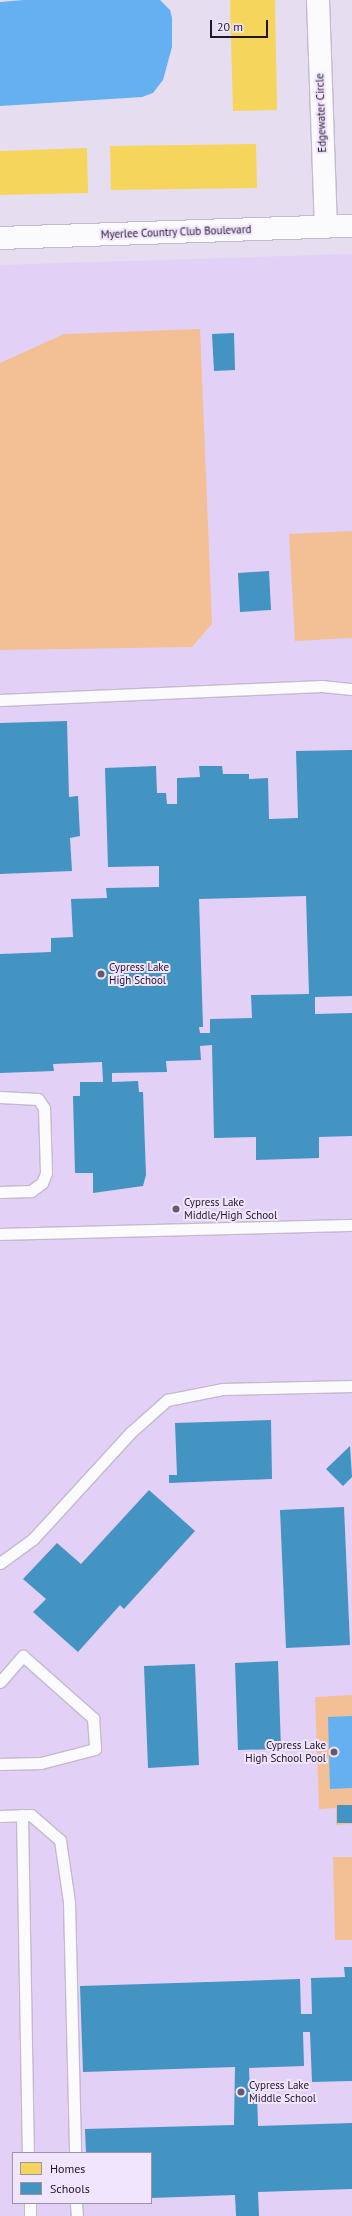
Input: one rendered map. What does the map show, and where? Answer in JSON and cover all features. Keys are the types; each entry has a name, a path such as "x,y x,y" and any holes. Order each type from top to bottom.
{"street":[{"name":"Edgewater Circle","path":"318,0 326,227"},
{"name":"Myerlee Country Club Boulevard","path":"0,238 352,226"}],"lane":[{"path":"0,700 322,686 352,689"},
{"path":"0,1097 38,1099 44,1108 46,1173 42,1183 32,1191 0,1192"},
{"path":"0,1234 352,1225"},
{"path":"0,1563 33,1539 130,1433 168,1400 222,1389 352,1386"},
{"path":"0,1682 23,1656 93,1718 95,1749 41,1763 0,1764"},
{"path":"0,1816 31,1815 60,1840 69,1902 75,2152"},
{"path":"22,1816 28,2152"},
{"path":"30,2204 30,2216"},
{"path":"76,2204 77,2216"}],"shaded area":[{"name":"Cypress Lake Middle/High School","path":"352,254 352,2216 0,2216 0,265"},
{"path":"200,329 212,624 192,647 0,650 0,363 64,334"},
{"path":"352,531 352,638 295,641 289,534"},
{"name":"Cypress Lake High School Pool","path":"352,1695 352,1824 336,1825 336,1808 319,1809 315,1697"},
{"path":"333,1857 352,1857 352,1940 335,1940"}],"water":[{"path":"24,0 160,0 170,10 172,18 172,47 163,80 153,93 142,97 0,106 0,2"},
{"path":"352,1716 352,1788 330,1789 328,1717"}],"building: Homes":[{"path":"230,0 275,0 277,110 233,111"},
{"path":"256,144 257,188 111,190 110,146"},
{"path":"87,148 88,193 0,195 0,151"}],"building: Schools":[{"path":"234,333 235,370 214,371 212,334"},
{"path":"269,571 271,610 240,612 238,573"},
{"path":"67,721 69,797 78,796 80,836 70,838 72,871 0,874 0,723"},
{"name":"Cypress Lake High School","path":"352,750 352,996 315,997 315,1014 352,1013 352,1136 319,1137 319,1158 256,1160 256,1137 214,1138 212,1045 200,1046 201,1060 166,1061 167,1072 112,1073 112,1082 138,1081 139,1092 143,1092 146,1175 143,1186 93,1193 93,1173 75,1173 73,1096 80,1096 80,1082 103,1082 102,1062 53,1064 54,1071 0,1073 0,954 51,952 51,938 73,937 71,899 107,898 106,888 159,887 159,866 108,867 105,768 156,766 157,793 166,793 167,804 177,804 177,778 200,777 199,766 222,766 223,774 249,774 249,779 268,778 269,819 298,818 296,751","holes":["306,896 309,994 251,995 252,1018 210,1019 210,1033 200,1033 199,1027 203,1027 199,899"]},
{"path":"271,1420 272,1479 169,1483 169,1475 177,1475 175,1423"},
{"path":"350,1446 352,1477 343,1486 326,1469"},
{"path":"149,1490 195,1531 124,1609 120,1605 78,1652 33,1612 46,1599 23,1579 57,1543 81,1564"},
{"path":"344,1507 350,1645 286,1648 280,1510"},
{"path":"278,1661 281,1749 238,1750 235,1663"},
{"path":"195,1664 199,1765 148,1768 144,1666"},
{"path":"337,1805 352,1805 352,1823 337,1823"},
{"name":"Cypress Lake Middle School","path":"344,1967 352,1967 352,2081 312,2082 310,2032 303,2032 304,2066 249,2068 250,2093 257,2093 258,2126 352,2123 352,2189 258,2192 259,2216 236,2216 235,2195 152,2198 152,2152 86,2152 85,2129 234,2125 235,2067 83,2072 80,1986 300,1979 301,2014 312,2014 311,1978 345,1977"}],"place":[{"name":"Cypress Lake High School","path":"101,974"},
{"name":"Cypress Lake Middle/High School","path":"176,1209"},
{"name":"Cypress Lake High School Pool","path":"334,1752"},
{"name":"Cypress Lake Middle School","path":"241,2092"}]}
